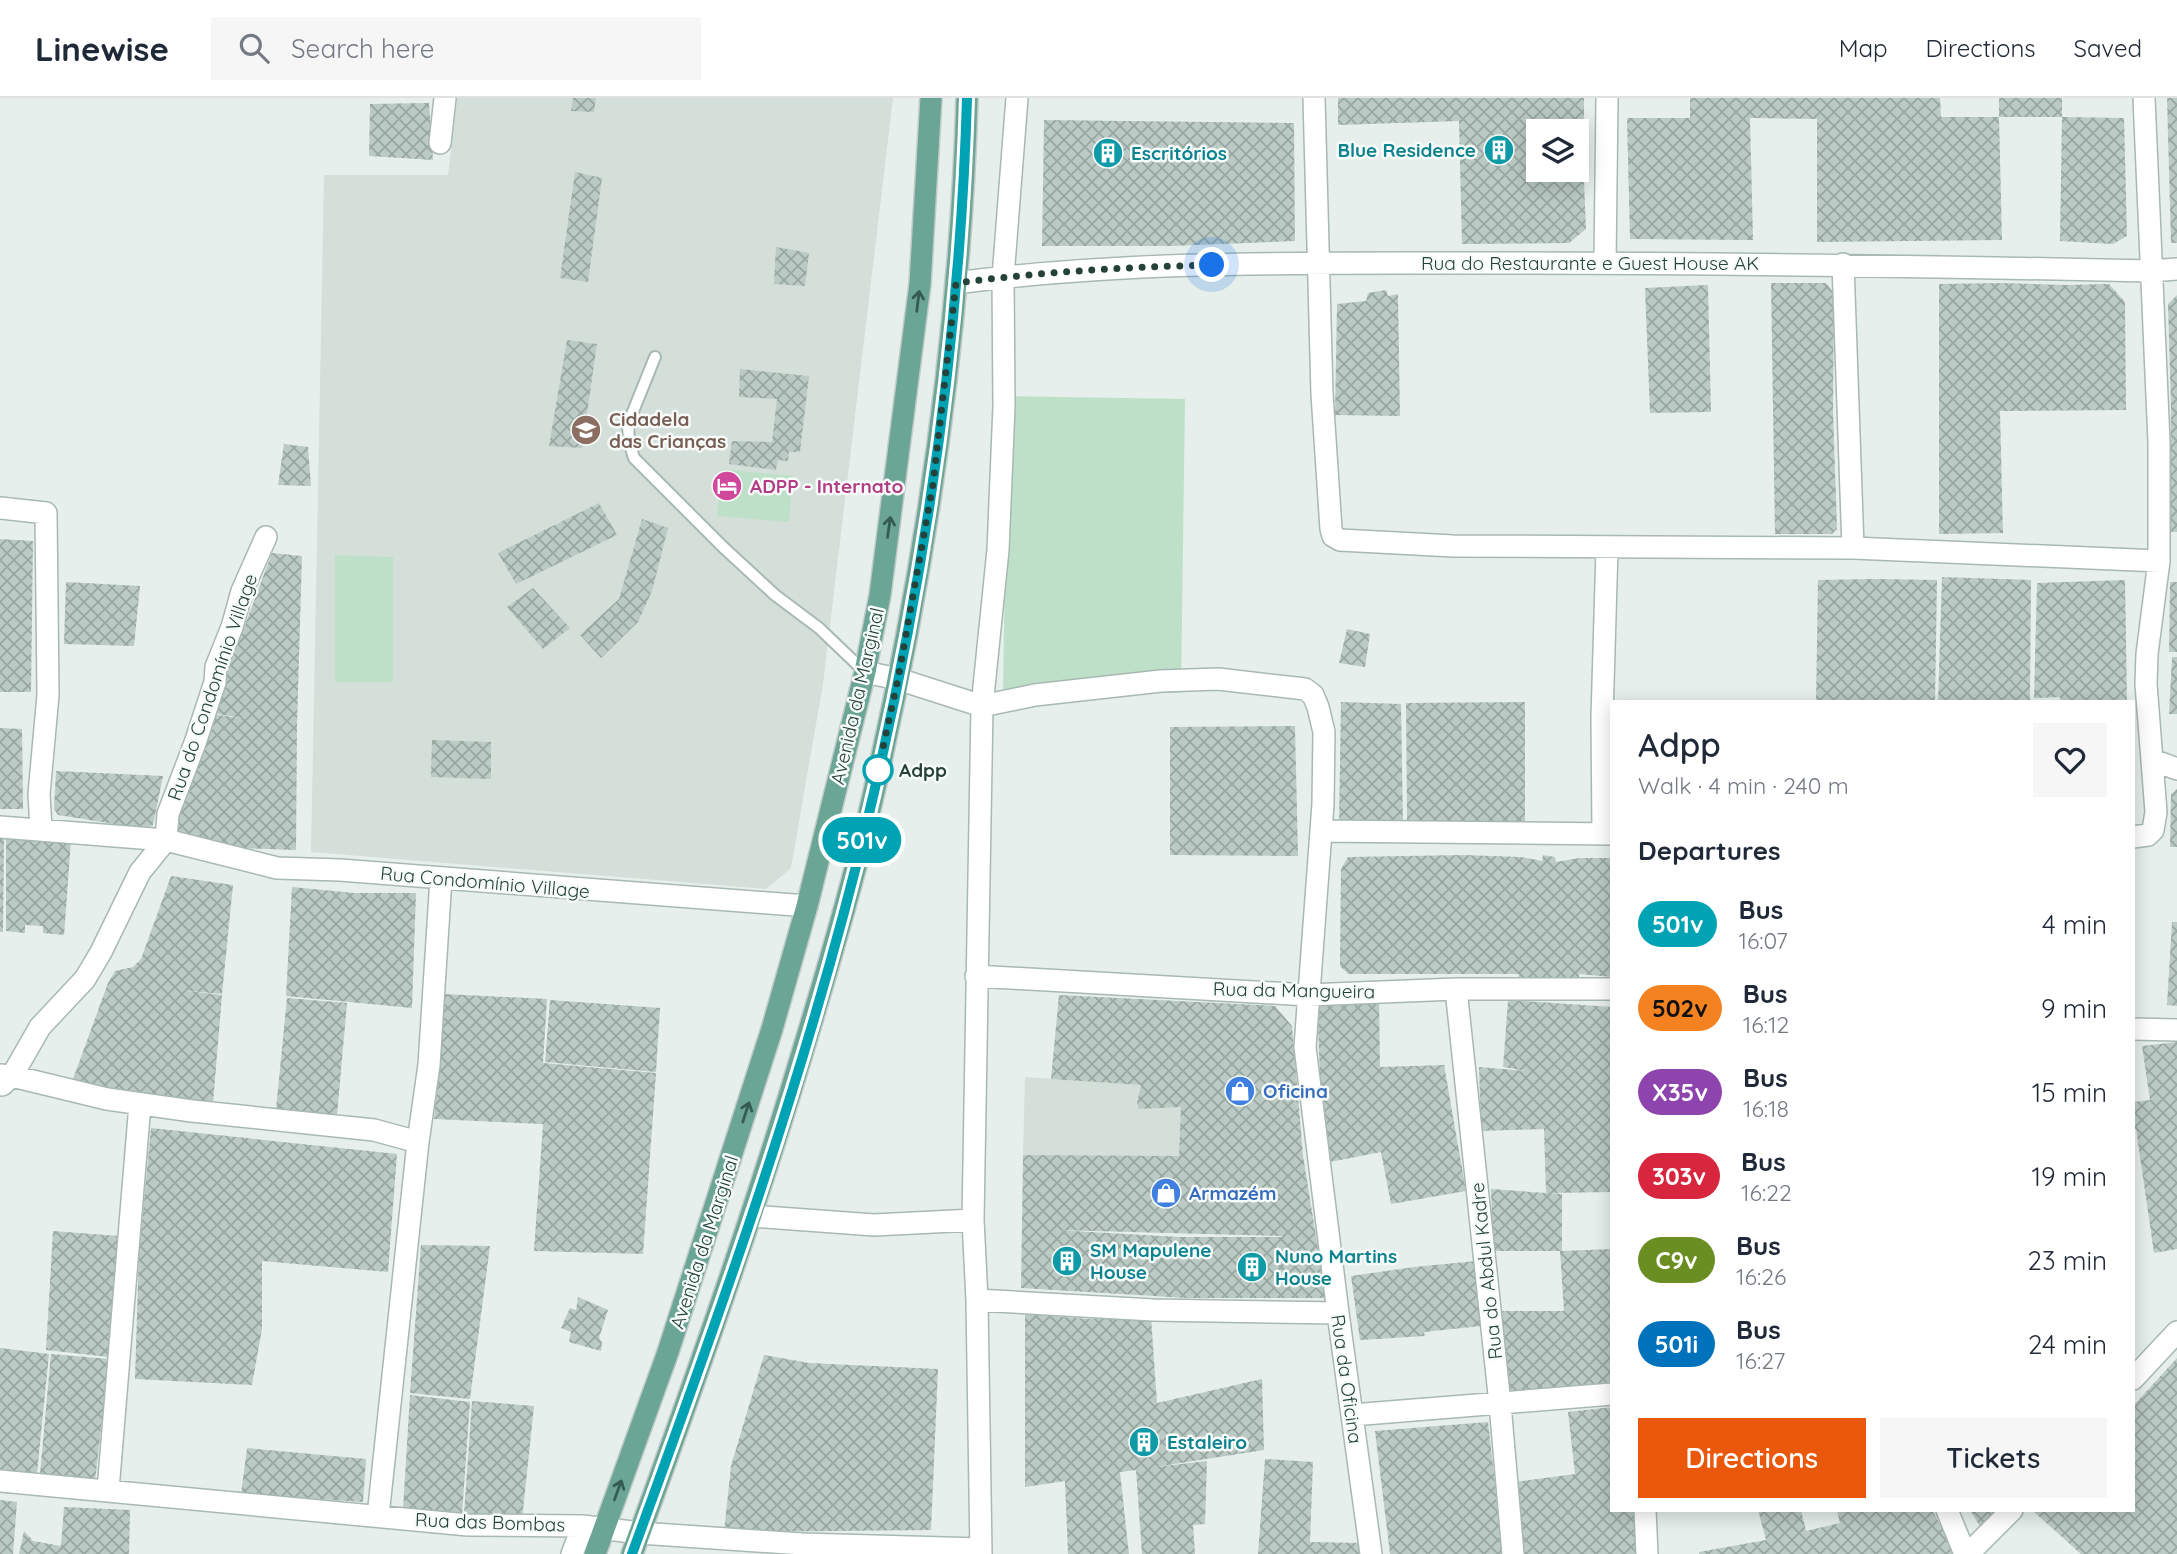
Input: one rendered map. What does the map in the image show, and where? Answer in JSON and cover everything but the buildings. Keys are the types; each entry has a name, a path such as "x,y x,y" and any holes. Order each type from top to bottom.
{"main road":[{"name":"Avenida da Marginal","path":"595,1554 594,1527 668,1352 772,1029 807,906 865,672 882,581 920,284 931,98"},
{"name":"Avenida da Marginal","path":"632,1554 751,1216 816,1008 867,822 898,679 933,484 956,283 967,98"}],"street":[{"path":"440,143 445,98"},
{"path":"981,1552 973,1220 982,706 998,550 1003,406 1003,276 1017,98"},
{"path":"1314,98 1322,394 1331,530 1333,536 1340,540 1453,546 1853,548 2159,561"},
{"path":"1605,263 1607,98"},
{"path":"2135,837 2148,835 2153,830 2156,813 2146,684 2147,654 2159,561 2159,442 2144,98"},
{"name":"Rua do Restaurante e Guest House AK","path":"956,283 1003,276 1158,266 1319,263 1843,264 2177,270"},
{"path":"1843,264 1853,548"},
{"path":"0,509 46,513 48,695 39,794 41,829"},
{"name":"Rua do Condomínio Village","path":"4,1079 40,1027 85,979 140,873 166,840 168,814 215,682 216,667 232,627 242,591 266,537"},
{"path":"1321,831 1607,834 1602,718 1607,548"},
{"path":"865,672 898,679 982,706"},
{"name":"Rua da Oficina","path":"982,706 1035,695 1161,681 1218,679 1305,689 1313,695 1322,719 1323,804 1305,1047 1371,1554"},
{"path":"2153,760 2177,769"},
{"path":"0,827 166,840"},
{"name":"Rua Condomínio Village","path":"166,840 277,868 340,870 807,906"},
{"path":"378,1516 418,1142 429,1065 441,878"},
{"name":"Rua da Mangueira","path":"976,976 1308,995 1456,989 1610,989"},
{"name":"Rua do Abdul Kadre","path":"1456,989 1500,1404 1513,1554"},
{"path":"2135,1029 2177,1030"},
{"path":"4,1079 140,1104 374,1130 418,1142"},
{"path":"108,1490 140,1104"},
{"path":"751,1216 874,1225 973,1220"},
{"path":"977,1300 1153,1310 1338,1313"},
{"path":"2135,1377 2177,1332"},
{"path":"1352,1415 1610,1394"},
{"name":"Rua das Bombas","path":"0,1480 468,1525 594,1527 802,1549 981,1552"},
{"path":"1645,1512 1647,1554"},
{"path":"1948,1512 1966,1554 2010,1512"},
{"path":"572,1554 594,1527"}],"lane":[{"path":"655,357 628,424 634,457 723,547 775,594 819,628 865,672"}],"shaded area":[{"name":"Cidadela das Crianças","path":"457,98 893,98 823,684 791,868 766,889 311,852 324,175 448,175"},
{"path":"1025,1077 1141,1085 1139,1109 1184,1107 1179,1161 1023,1155"}],"green space":[{"path":"1008,396 1185,399 1181,693 1003,690"},
{"path":"722,469 793,476 789,522 717,516"},
{"path":"335,555 393,557 393,682 335,682"}],"bus line":[{"name":"501v","path":"632,1554 771,1158 867,822 898,679 933,484 956,283 967,98"}],"place":[{"name":"Blue Residence","path":"1499,150"},
{"name":"Escritórios","path":"1108,153"},
{"name":"Cidadela das Crianças","path":"586,430"},
{"name":"ADPP - Internato","path":"727,486"},
{"name":"Adpp","path":"878,770"},
{"name":"Oficina","path":"1240,1091"},
{"name":"Armazém","path":"1166,1193"},
{"name":"SM Mapulene House","path":"1067,1261"},
{"name":"Nuno Martins House","path":"1252,1267"},
{"name":"Estaleiro","path":"1144,1442"}],"route":[{"path":"878,770 898,679 933,484 956,283 1003,276 1212,265"}]}
